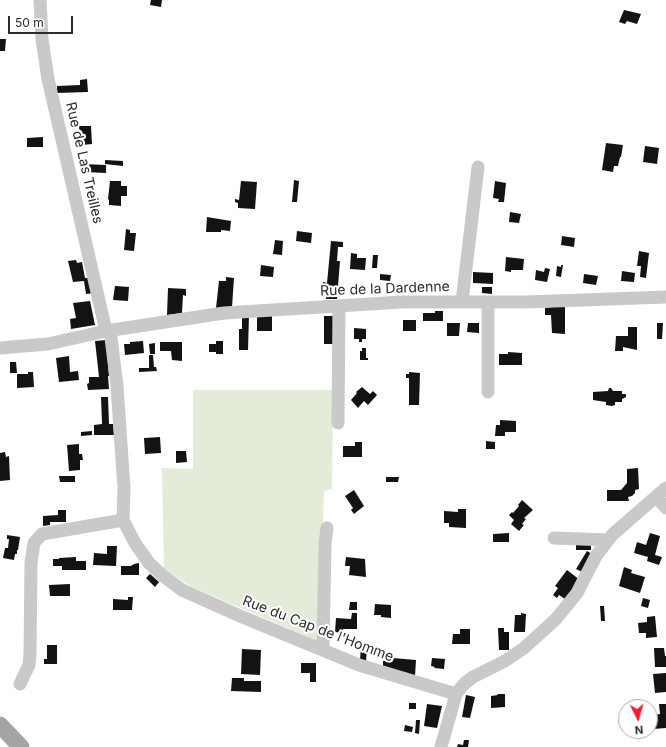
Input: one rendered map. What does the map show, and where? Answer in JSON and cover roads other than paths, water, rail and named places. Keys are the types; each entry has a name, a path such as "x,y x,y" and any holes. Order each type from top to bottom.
{"main road":[{"path":"0,725 21,747"}],"street":[{"name":"Rue de Las Treilles","path":"40,0 42,39 48,79 108,331 117,386 124,488 123,520"},
{"path":"462,302 478,167"},
{"name":"Rue de la Dardenne","path":"0,348 48,344 108,331 224,313 402,302 488,302 666,297"},
{"path":"488,302 488,392"},
{"path":"338,423 339,306"},
{"path":"441,747 456,694 464,684 473,677 505,661 524,648 556,619 576,593 596,556 612,535 666,488"},
{"path":"656,497 666,508"},
{"path":"20,684 29,665 31,563 34,543 42,534 123,520"},
{"name":"Rue du Cap de l'Homme","path":"123,520 135,543 149,563 182,590 359,665 456,694"},
{"path":"323,650 325,544 327,528"},
{"path":"554,538 608,540"}]}
